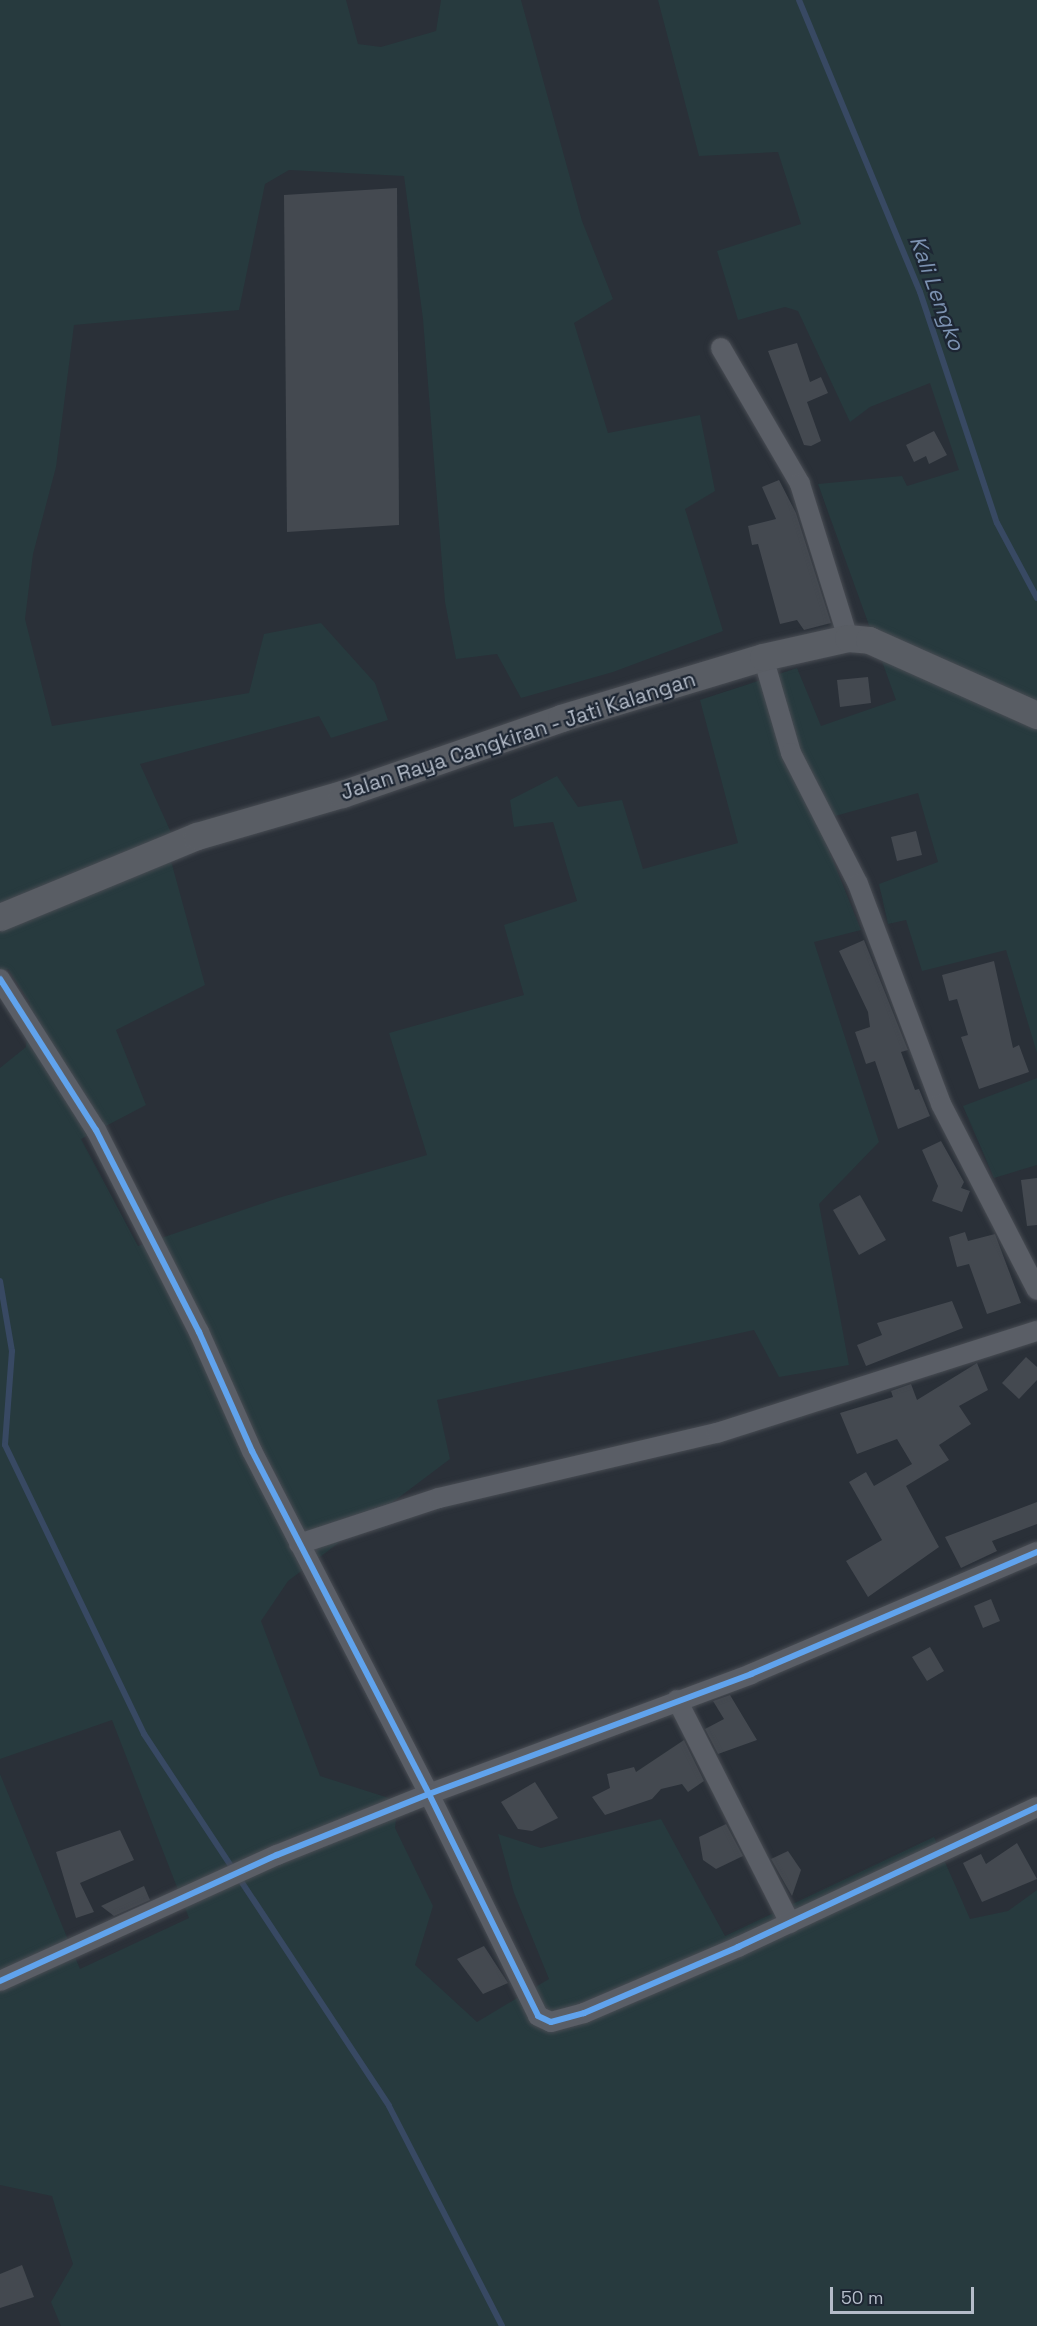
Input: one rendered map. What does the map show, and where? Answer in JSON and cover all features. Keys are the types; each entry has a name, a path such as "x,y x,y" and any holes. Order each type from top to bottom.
{"street":[{"path":"721,348 800,484 848,639"},
{"name":"Jalan Raya Cangkiran - Jati Kalangan","path":"0,917 197,836 763,657 848,639 869,640 1037,715"},
{"path":"763,657 791,753 858,884 941,1104 1037,1290"},
{"path":"0,979 96,1130 299,1544 429,1794 542,2021 584,2013 790,1923 1037,1807"},
{"path":"299,1544 439,1498 717,1433 1037,1331"},
{"path":"0,1982 277,1856 429,1794 751,1674 1037,1552"},
{"path":"677,1700 790,1923"}],"green space":[{"path":"0,0 346,0 358,44 381,47 436,31 441,0 521,0 582,221 613,299 574,323 608,433 700,415 715,491 685,509 723,631 613,672 521,698 497,654 456,659 445,602 423,319 404,176 289,170 265,184 239,310 74,325 56,467 33,554 25,619 52,726 249,693 264,634 321,623 375,683 388,720 331,738 319,716 140,764 173,837 171,861 205,985 116,1030 146,1105 81,1139 138,1246 278,1198 427,1155 389,1033 524,995 504,925 577,901 553,822 514,827 510,800 557,776 578,807 622,800 643,869 738,843 700,700 797,668 821,726 896,700 818,484 902,476 907,486 959,470 930,383 870,407 850,422 798,311 785,307 738,320 717,251 801,224 778,152 699,156 658,0 1037,0 1037,1053 1006,950 922,971 906,920 888,924 879,884 938,862 918,793 817,821 861,930 814,942 879,1142 819,1204 849,1365 779,1377 754,1330 437,1400 450,1459 288,1581 261,1621 320,1776 398,1801 395,1828 433,1906 415,1965 477,2022 549,1979 514,1893 498,1834 541,1848 661,1819 725,1936 934,1837 970,1919 1008,1911 1037,1890 1037,2326 61,2326 51,2302 73,2264 52,2196 0,2185 0,1774 80,1969 189,1918 112,1720 0,1759 0,1068 26,1047 30,1003 8,969 0,972"},
{"path":"1037,1078 1037,1165 994,1178 963,1106"}],"building":[{"path":"397,188 399,525 287,532 284,195"},
{"path":"797,343 810,382 821,377 828,393 807,402 821,441 811,446 804,445 768,351"},
{"path":"934,431 947,455 929,464 926,456 914,462 906,445"},
{"path":"779,480 796,513 831,623 804,630 797,620 780,624 758,544 752,545 748,526 776,519 762,487"},
{"path":"868,677 871,703 840,707 837,680"},
{"path":"916,831 922,855 897,861 891,837"},
{"path":"864,940 908,1050 901,1052 915,1090 919,1089 930,1116 898,1129 875,1061 866,1064 855,1032 870,1027 868,1012 839,951"},
{"path":"994,961 1013,1048 1019,1045 1029,1072 979,1089 961,1037 968,1035 957,999 949,1001 942,975"},
{"path":"941,1141 964,1182 961,1188 970,1191 962,1212 932,1201 938,1186 922,1150"},
{"path":"1037,1178 1037,1225 1027,1226 1021,1180"},
{"path":"860,1195 886,1240 859,1255 833,1210"},
{"path":"965,1232 968,1241 995,1234 1021,1303 987,1314 969,1264 957,1267 949,1237"},
{"path":"952,1301 963,1328 866,1366 857,1345 882,1335 877,1323"},
{"path":"1026,1357 1037,1367 1037,1380 1019,1399 1002,1383"},
{"path":"977,1363 988,1390 959,1406 971,1424 939,1445 949,1460 906,1486 939,1547 868,1597 846,1561 882,1540 849,1482 866,1472 874,1486 912,1464 897,1439 857,1454 840,1413 893,1397 891,1391 911,1384 917,1400"},
{"path":"1037,1502 1037,1524 992,1541 997,1551 961,1568 945,1537"},
{"path":"991,1599 1000,1621 983,1628 974,1606"},
{"path":"930,1647 944,1671 927,1681 912,1657"},
{"path":"730,1695 757,1740 718,1754 705,1729 724,1719 713,1701"},
{"path":"684,1740 704,1781 688,1792 682,1784 661,1789 652,1799 605,1815 592,1797 610,1788 607,1774 634,1767 636,1772"},
{"path":"535,1782 558,1818 532,1831 518,1829 501,1802"},
{"path":"726,1824 743,1856 716,1869 703,1860 699,1837"},
{"path":"120,1830 134,1860 80,1883 94,1912 76,1918 56,1852"},
{"path":"1017,1843 1037,1879 982,1902 963,1863 981,1854 986,1864"},
{"path":"788,1851 801,1870 792,1896 771,1859"},
{"path":"144,1886 150,1900 114,1916 101,1906"},
{"path":"484,1946 508,1983 483,1994 457,1959"},
{"path":"22,2265 34,2297 0,2308 0,2274"}],"waterway":[{"name":"Kali Lengko","path":"799,0 920,292 997,523 1037,598"},
{"path":"0,1281 12,1351 5,1445 144,1734 389,2106 502,2326"}],"cycle path":[{"path":"0,979 96,1130 199,1332 252,1451 429,1794 751,1674 1037,1552"},
{"path":"0,1981 277,1855 429,1794 538,2016 551,2022 584,2013 738,1947 1037,1807"}]}
